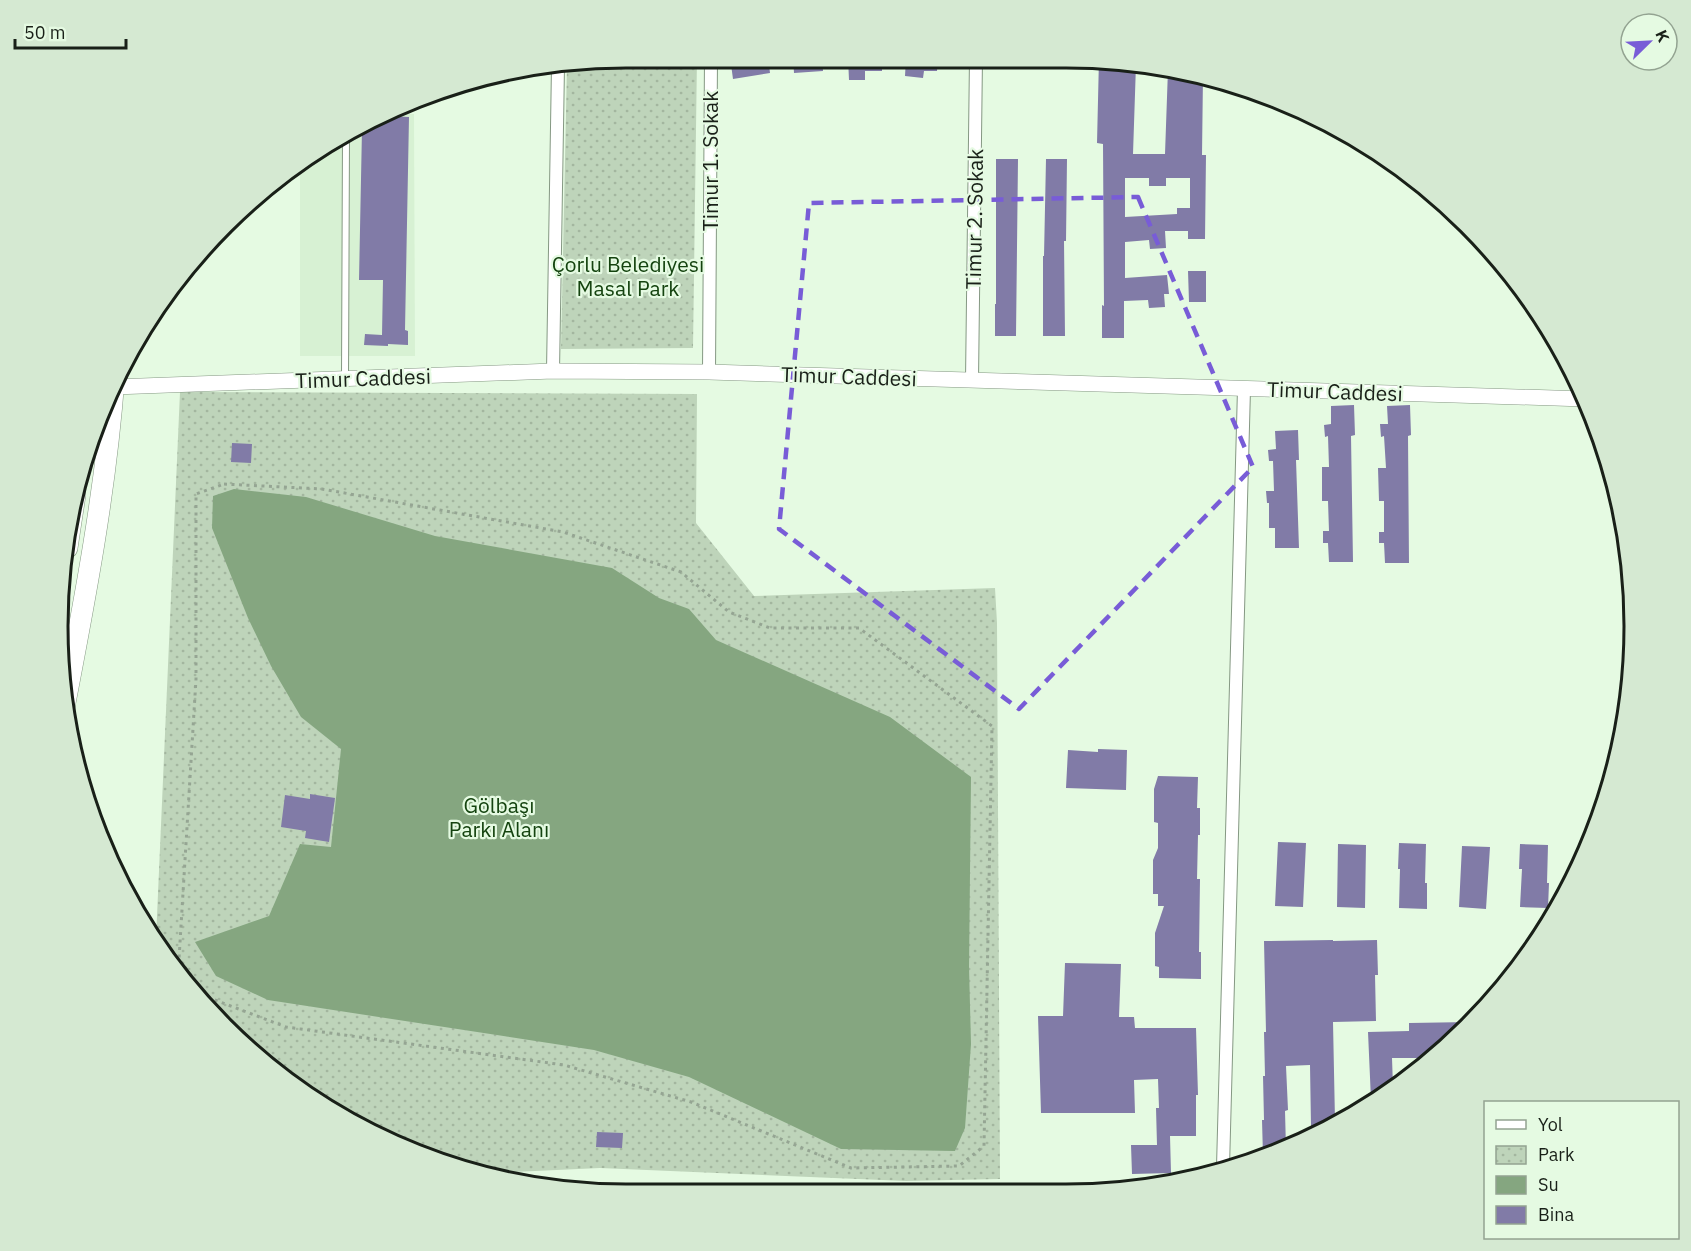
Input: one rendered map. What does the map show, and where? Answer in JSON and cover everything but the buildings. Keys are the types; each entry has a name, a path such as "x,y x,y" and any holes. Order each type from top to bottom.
{"highway":[{"path":"70,676 92,563 111,410"}],"street":[{"name":"Timur 1. Sokak","path":"709,372 711,68"},
{"name":"Timur 2. Sokak","path":"972,380 976,68"},
{"path":"553,371 558,72"},
{"name":"Timur Caddesi","path":"124,382 553,371 709,372 1575,399"},
{"path":"1223,1160 1244,388"}],"lane":[{"path":"345,378 346,142"}],"path":[{"path":"178,958 196,679 196,494 224,484 322,489 563,532 681,572 729,612 770,628 859,628 992,726 984,1146 958,1166 851,1168 691,1102 564,1065 286,1027 211,999"}],"highlighted area":[{"path":"1138,197 1253,467 1019,709 779,529 809,203"}],"shaded area":[{"path":"403,114 414,114 415,356 300,356 300,173 346,142"}],"green space":[{"name":"Çorlu Belediyesi Masal Park","path":"697,68 693,348 561,349 567,71"},
{"name":"Gölbaşı Parkı Alanı","path":"180,392 697,394 696,523 754,596 995,588 1000,1179 906,1181 600,1168 513,1172 446,1154 412,1141 346,1109 286,1068 231,1020 206,993 157,927"}],"water":[{"path":"234,489 306,497 435,536 612,568 659,598 689,609 716,640 890,717 971,777 969,967 971,1044 965,1128 955,1151 841,1149 689,1077 594,1050 268,1000 216,976 195,942 269,916 300,844 331,847 341,749 301,717 271,666 248,618 212,528 213,496"}]}
